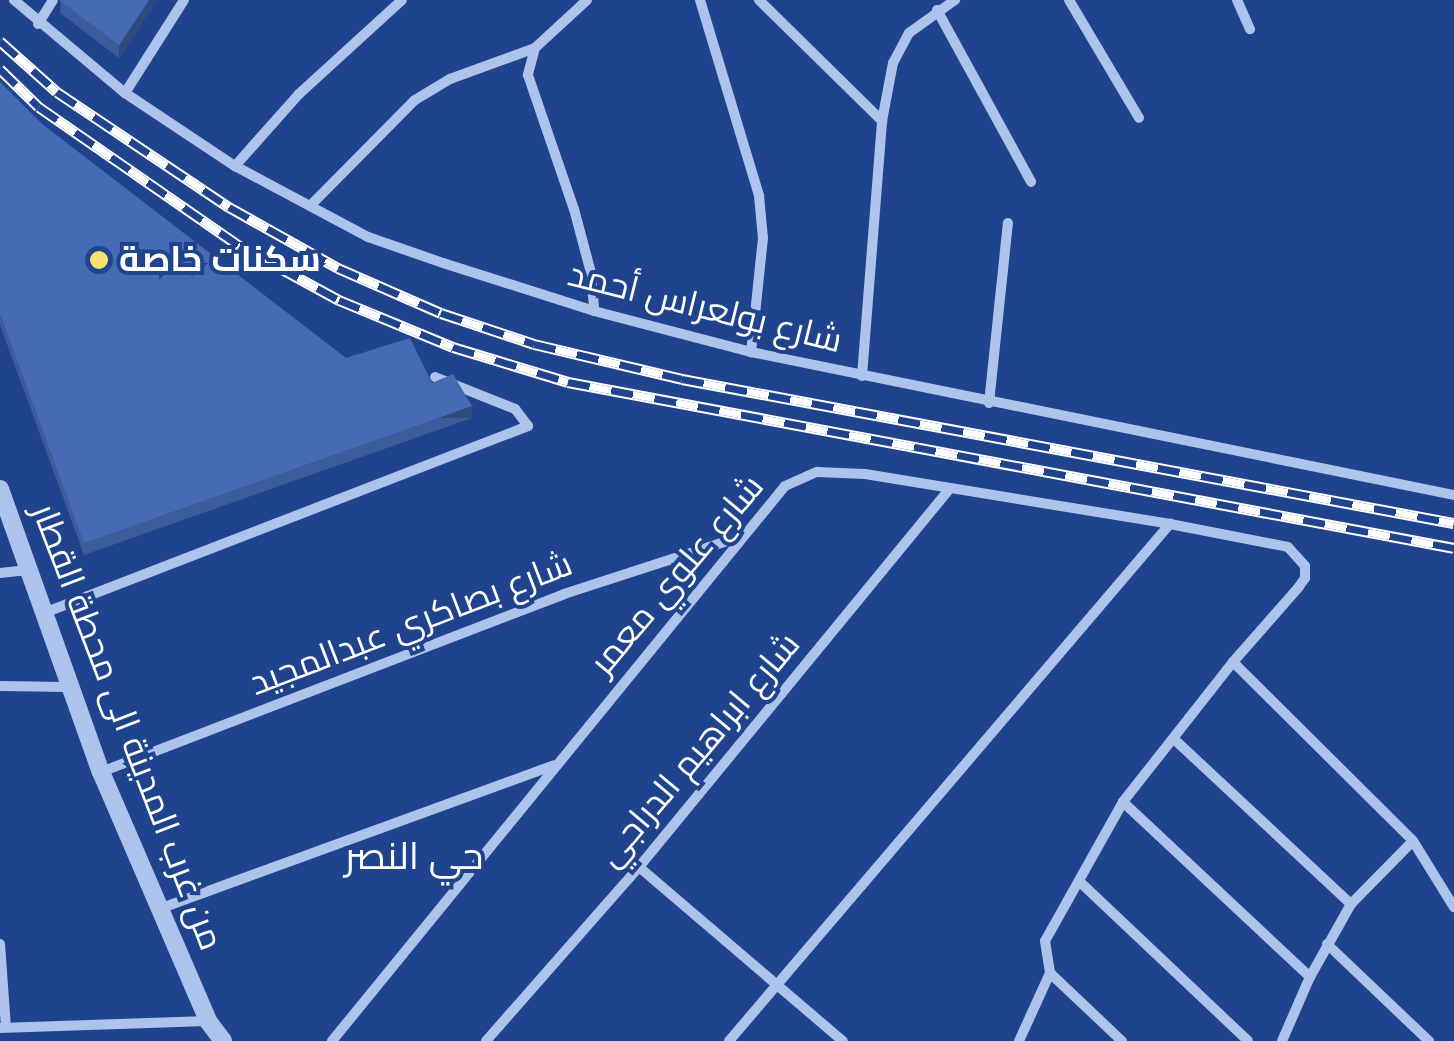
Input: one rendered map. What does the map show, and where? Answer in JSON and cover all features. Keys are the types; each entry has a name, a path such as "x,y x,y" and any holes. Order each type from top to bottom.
{"street":[{"name":"شارع بولعراس أحمد","path":"14,0 125,93 234,166 368,236 594,310 751,352 1454,496"},
{"path":"38,24 53,0"},
{"path":"125,93 184,0"},
{"path":"234,166 300,94 402,0"},
{"path":"310,206 415,100 450,79 534,48 587,0"},
{"path":"700,0 760,196 762,238 751,352"},
{"path":"759,0 882,120"},
{"path":"862,376 882,120 893,63 909,33 955,0"},
{"path":"1069,0 1139,118"},
{"path":"1237,0 1250,29"},
{"path":"937,10 1031,182"},
{"path":"534,48 528,74 574,210 591,273 594,310"},
{"path":"989,403 1008,223"},
{"path":"44,612 528,426 515,409 434,377"},
{"name":"شارع علوي معمر","path":"332,1041 785,486 818,472 864,474 1288,547 1305,566 1305,578 1233,662"},
{"name":"من غرب المدينة الى محطة القطار","path":"0,489 101,772 208,1021 222,1041"},
{"name":"شارع ابراهيم الدراجي","path":"486,1041 640,867 949,489"},
{"path":"729,1041 1170,524"},
{"name":"شارع بصاكري عبدالمجيد","path":"101,772 564,594 744,536"},
{"path":"0,573 28,570"},
{"path":"1019,1041 1050,974 1045,941 1123,802 1176,740 1233,662 1413,840 1454,907"},
{"path":"0,686 68,687"},
{"path":"1176,740 1351,904"},
{"path":"159,909 555,764"},
{"path":"1123,802 1310,976"},
{"path":"1295,1041 1284,1037 1327,944 1351,904 1413,840"},
{"path":"640,867 843,1041"},
{"path":"1080,882 1248,1041"},
{"path":"0,944 3,1028 208,1021"},
{"path":"1327,944 1429,1041"},
{"path":"1050,974 1122,1041"}],"building":[{"path":"61,0 149,0 119,45"},
{"name":"سكنات خاصة","path":"0,82 42,124 346,358 410,338 432,383 453,374 472,406 84,543 0,313"}],"railway":[{"path":"0,41 57,92 229,207 338,268 441,313 534,344 682,379 1454,523"},
{"path":"0,69 39,107 240,246 339,300 453,347 568,382 1454,548"}],"place":[{"name":"سكنات خاصة","path":"99,260"}],"district":[{"name":"حي النصر","path":"414,858"}]}
